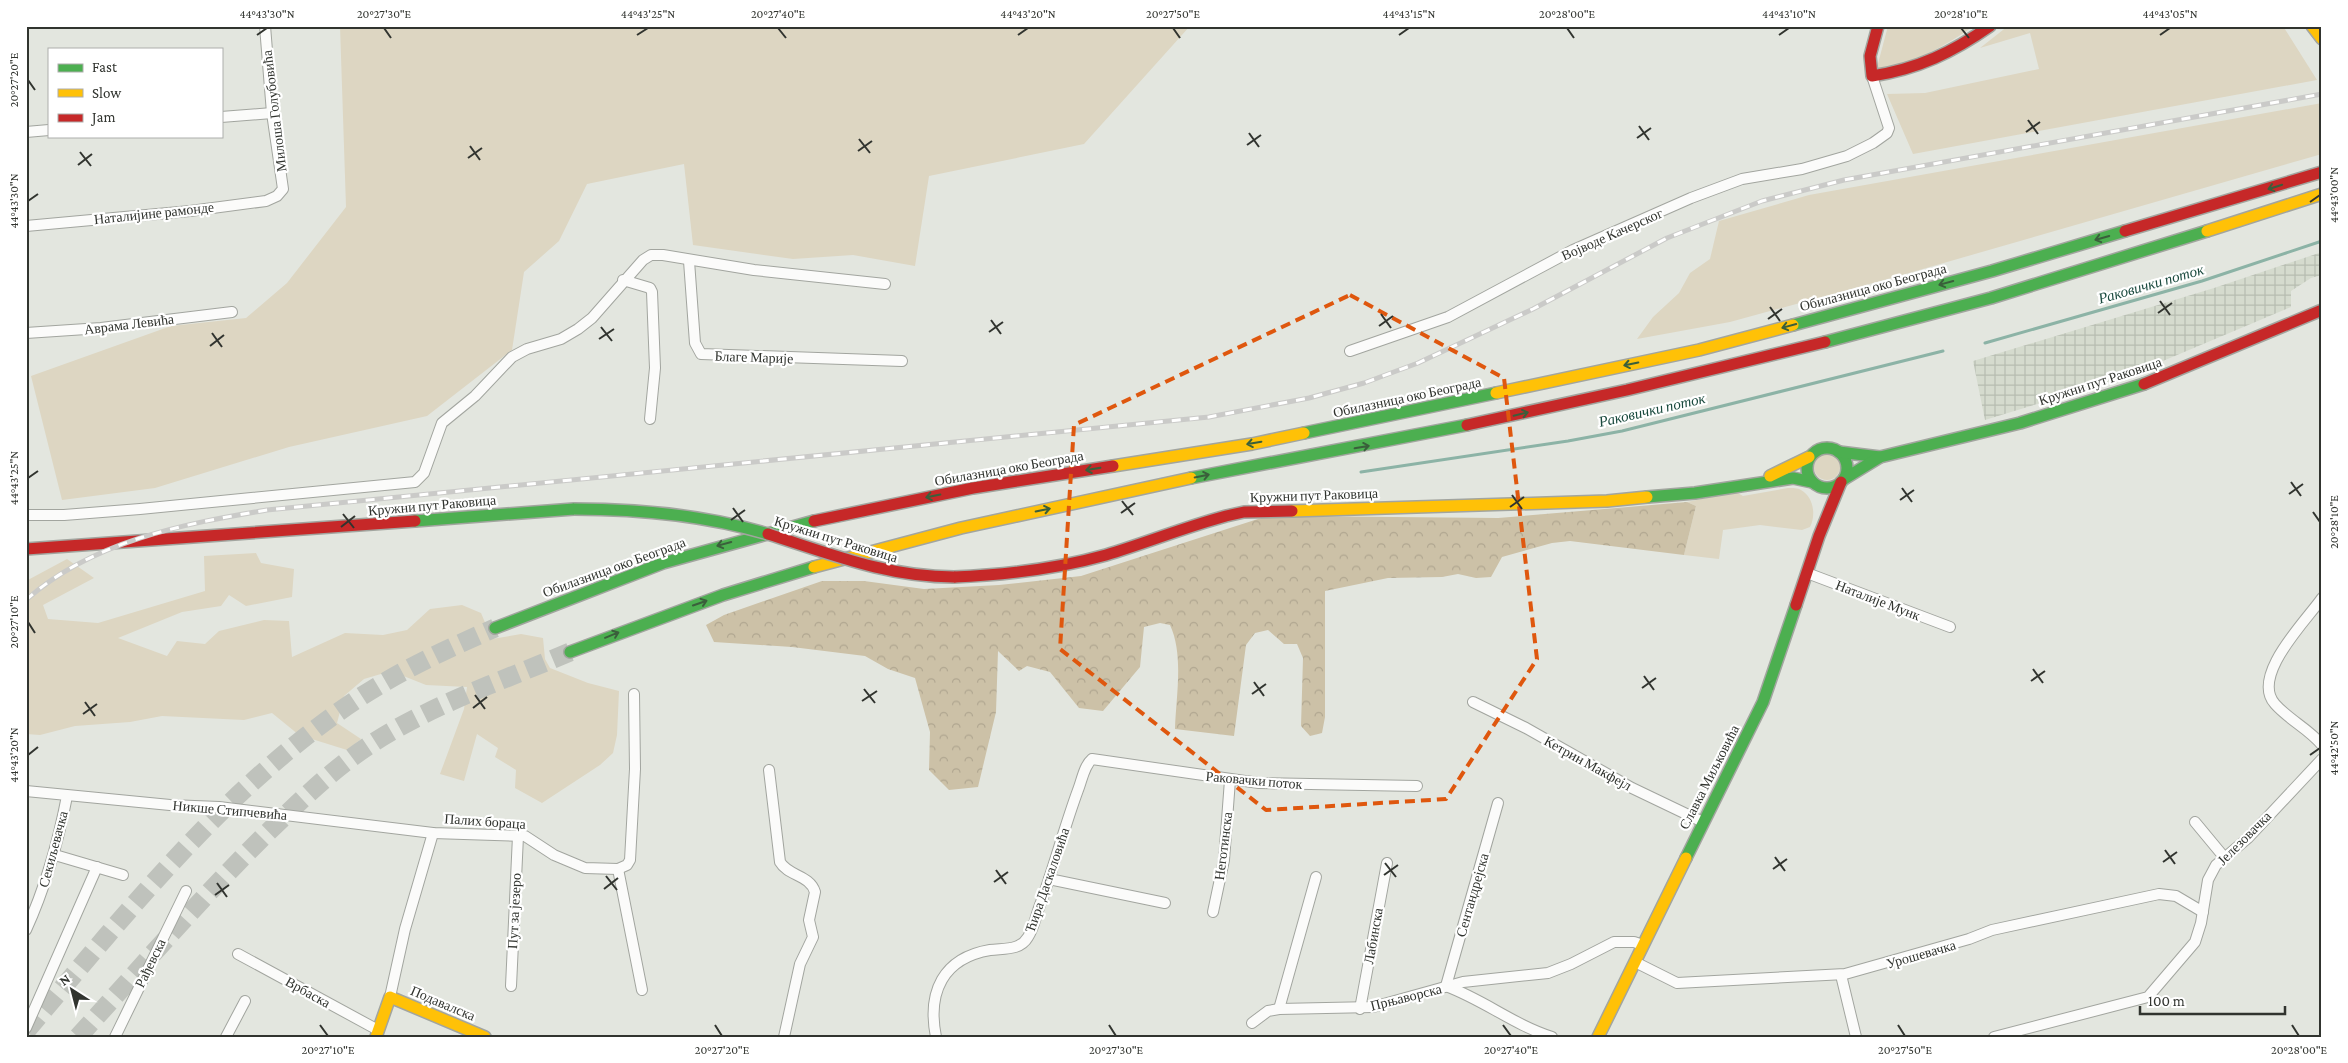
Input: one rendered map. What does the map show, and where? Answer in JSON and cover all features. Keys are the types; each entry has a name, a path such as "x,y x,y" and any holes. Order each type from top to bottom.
{"main road":[{"path":"1878,26 1870,56 1872,76 1912,70 1935,61 1990,26"},
{"path":"2312,26 2322,39"},
{"name":"Обилазница око Београда","path":"494,628 663,563 797,525 973,488 1260,442 1699,350 1992,271 2322,172"},
{"path":"570,652 716,597 948,532 1195,477 1498,419 1730,366 1993,297 2322,194"},
{"name":"Кружни пут Раковица","path":"1843,481 1880,457 2020,423 2114,394 2204,361 2322,310"},
{"path":"1823,448 1839,452 1846,461 1847,467 1843,481 1829,488 1814,483 1806,470 1810,457 1823,448"},
{"name":"Кружни пут Раковица","path":"1839,452 1880,457"},
{"name":"Кружни пут Раковица","path":"1751,483 1790,468 1810,457"},
{"name":"Кружни пут Раковица","path":"26,549 258,534 574,509 637,509 705,519 749,528 867,566 902,574 954,578 1017,574 1051,568 1105,554 1196,524 1244,512 1606,501 1695,493 1793,478 1814,483"},
{"name":"Славка Миљковића","path":"1598,1037 1766,695 1824,520 1843,481"},
{"name":"Славка Миљковића","path":"1814,483 1820,497 1824,520"},
{"name":"Палих бораца","path":"377,1034 390,997"},
{"name":"Подавалска","path":"390,997 485,1037"}],"street":[{"name":"Милоша Голубовића","path":"265,26 272,113 282,180 282,189 279,194"},
{"name":"Војводе Качерског","path":"1350,351 1448,317 1573,250 1691,198 1742,179 1802,169 1847,156 1887,133 1888,123 1872,76"},
{"path":"222,117 272,113"},
{"path":"26,132 48,130"},
{"name":"Наталијине рамонде","path":"26,226 190,211 266,201 279,194"},
{"path":"26,514 64,515 140,509 415,482 424,473 439,430 449,416 475,396 512,357 527,349 561,338 586,323 624,280 651,255 663,255 689,261 754,270 885,284"},
{"name":"Благе Марије","path":"689,261 695,343 701,354 902,361"},
{"path":"624,280 650,288 652,292 655,368 650,419"},
{"name":"Аврама Левића","path":"26,333 101,328 232,312"},
{"name":"Наталије Мунк","path":"1807,573 1950,627"},
{"path":"2322,598 2280,655 2269,688 2270,697 2276,706 2322,745"},
{"path":"634,694 635,769 630,860 627,866 618,868 642,990"},
{"name":"Кетрин Макфејл","path":"1473,702 1526,728 1632,788 1703,822"},
{"name":"Раковачки поток","path":"1092,759 1259,783 1417,786"},
{"name":"Ћира Даскаловића","path":"936,1037 933,1016 934,1000 944,976 954,966 970,956 992,950 1013,948 1024,942 1028,937 1070,812 1092,759"},
{"name":"Јелезовачка","path":"1994,1037 2148,997 2191,948 2200,929 2208,880 2212,871 2224,857 2248,838 2276,806 2313,772 2322,759"},
{"path":"769,770 780,862 786,869 808,881 815,892 809,920 813,937 800,964 784,1037"},
{"name":"Неготинска","path":"1213,912 1224,860 1230,780"},
{"name":"Никше Стипчевића","path":"26,791 170,805 219,807 433,833"},
{"name":"Секиљевачка","path":"26,930 46,883 54,855 66,796"},
{"name":"Сентандрејска","path":"1446,986 1498,803"},
{"path":"2194,822 2224,857"},
{"name":"Палих бораца","path":"390,997 405,929 433,833 528,837 554,854 585,868 618,868"},
{"name":"Пут за језеро","path":"511,986 518,836"},
{"path":"54,855 123,875"},
{"name":"Лабинска","path":"1360,1008 1387,863"},
{"path":"26,1028 97,868"},
{"path":"1279,1009 1316,877"},
{"path":"1049,879 1165,903"},
{"name":"Рађевска","path":"115,1037 186,891"},
{"name":"Урошевачка","path":"1635,962 1677,983 1841,974 1951,945 1992,930 2159,894 2176,896 2203,912"},
{"path":"1446,986 1484,978 1548,973 1584,958 1614,942 1634,942 1643,945"},
{"name":"Врбаска","path":"238,954 377,1034"},
{"path":"1841,974 1856,1037"},
{"name":"Прњаворска","path":"1252,1023 1268,1012 1279,1009 1360,1008 1387,1004 1446,986 1475,997 1517,1024 1552,1037"},
{"path":"226,1037 245,1001"}],"highlighted area":[{"path":"1350,295 1504,378 1537,659 1446,799 1266,810 1060,649 1074,425"}],"shaded area":[{"path":"340,26 1190,26 1084,144 929,176 915,266 853,255 793,259 693,245 684,164 587,184 559,241 524,272 512,350 427,416 289,447 155,488 62,500 31,376 171,326 246,318 287,283 346,207"},
{"path":"1888,26 1974,26 1928,54 1904,64 1876,71"},
{"path":"2008,26 2283,26 2317,80 1913,154 1887,94 1925,93 2039,69 2030,33 1980,48"},
{"path":"2322,103 2322,154 1902,275 1730,322 1637,339 1653,317 1679,293 1690,273 1710,259 1719,221 1809,195"},
{"path":"2322,252 2322,275 2311,278 2291,291 2291,307 2125,377 1985,420 1973,361 2214,288"},
{"path":"1827,454 1836,458 1840,467 1836,476 1827,480 1818,476 1814,467 1818,458"},
{"path":"1788,488 1800,489 1809,497 1813,507 1813,518 1810,527 1802,530 1760,525 1723,530 1719,559 1684,555 1696,506 1687,502 1736,492 1743,496"},
{"path":"256,553 261,563 294,569 292,597 246,606 229,595 221,606 182,612 118,638 167,656 177,641 205,644 219,631 264,620 289,621 292,657 345,633 383,635 407,630 430,609 462,605 481,613 492,639 521,634 543,638 545,659 550,668 588,683 619,691 617,735 613,753 600,765 542,803 515,788 516,770 495,757 498,748 477,734 464,781 440,774 464,709 467,687 426,685 391,671 364,679 344,696 337,723 361,739 347,750 299,735 272,713 244,720 162,716 130,722 75,726 40,735 26,734 26,581 67,559 94,578 43,605 48,619 98,623 205,591 204,556"}],"green space":[{"path":"1687,502 1696,506 1684,555 1570,541 1552,543 1502,557 1491,577 1476,578 1458,574 1442,577 1388,578 1325,591 1325,717 1322,733 1310,736 1301,726 1303,658 1297,644 1284,644 1268,630 1255,633 1246,645 1234,736 1175,729 1178,662 1177,649 1170,625 1160,623 1144,627 1140,667 1103,711 1079,708 1050,672 1027,666 1019,671 998,651 996,712 978,787 949,790 929,770 930,732 915,678 888,669 865,656 792,647 714,642 706,625 724,615 822,581 864,581 924,589 999,585 1081,576 1261,518 1290,516 1498,518"}],"waterway":[{"name":"Раковички поток","path":"1985,343 2202,281 2322,241"},
{"name":"Раковички поток","path":"1361,472 1622,431 1943,351"}],"tunnel":[{"path":"26,1031 176,858 216,816 301,740 382,683 419,663 495,628"},
{"path":"78,1037 239,861 300,801 340,767 368,746 416,718 467,694 570,652"}],"railway":[{"path":"26,600 52,580 80,563 109,549 171,529 267,510 1209,417 1309,398 1364,383 1418,363 1533,309 1667,238 1762,201 1844,180 2322,94"}],"traffic: fast":[{"path":"1793,325 1992,271 2125,231"},
{"path":"1825,342 1991,298 2207,231"},
{"path":"1844,479 1880,457 2020,423 2144,384"},
{"path":"1304,433 1496,393"},
{"path":"1191,478 1467,425"},
{"path":"1831,448 1838,451 1844,457 1847,468 1846,476 1838,485 1831,488 1823,488 1816,485 1808,476 1807,464 1810,457 1819,449 1831,448"},
{"path":"1839,452 1880,457"},
{"path":"1647,497 1695,493 1793,478 1812,482"},
{"path":"415,521 574,509"},
{"path":"574,509 672,514 720,522 768,534"},
{"path":"495,628 663,563 814,521"},
{"path":"570,652 723,595 814,567"},
{"path":"1686,858 1763,702 1796,605"}],"traffic: slow":[{"path":"2312,26 2322,39"},
{"path":"2207,231 2322,194"},
{"path":"1496,393 1699,350 1793,325"},
{"path":"1113,466 1252,444 1304,433"},
{"path":"1770,476 1809,457"},
{"path":"814,567 961,528 1191,478"},
{"path":"1292,511 1607,501 1647,497"},
{"path":"1598,1037 1686,858"},
{"path":"376,1037 390,997 485,1037"}],"traffic: jam":[{"path":"1878,26 1870,56 1872,76 1920,64 1962,44 1990,26"},
{"path":"2125,231 2322,172"},
{"path":"2144,384 2322,310"},
{"path":"1467,425 1627,390 1825,342"},
{"path":"814,521 973,488 1113,466"},
{"path":"1796,605 1819,536 1841,482"},
{"path":"954,577 992,575 1049,568 1106,555 1226,516 1244,512 1292,511"},
{"path":"26,549 415,521"},
{"path":"768,534 882,569 929,576 954,577"}]}
